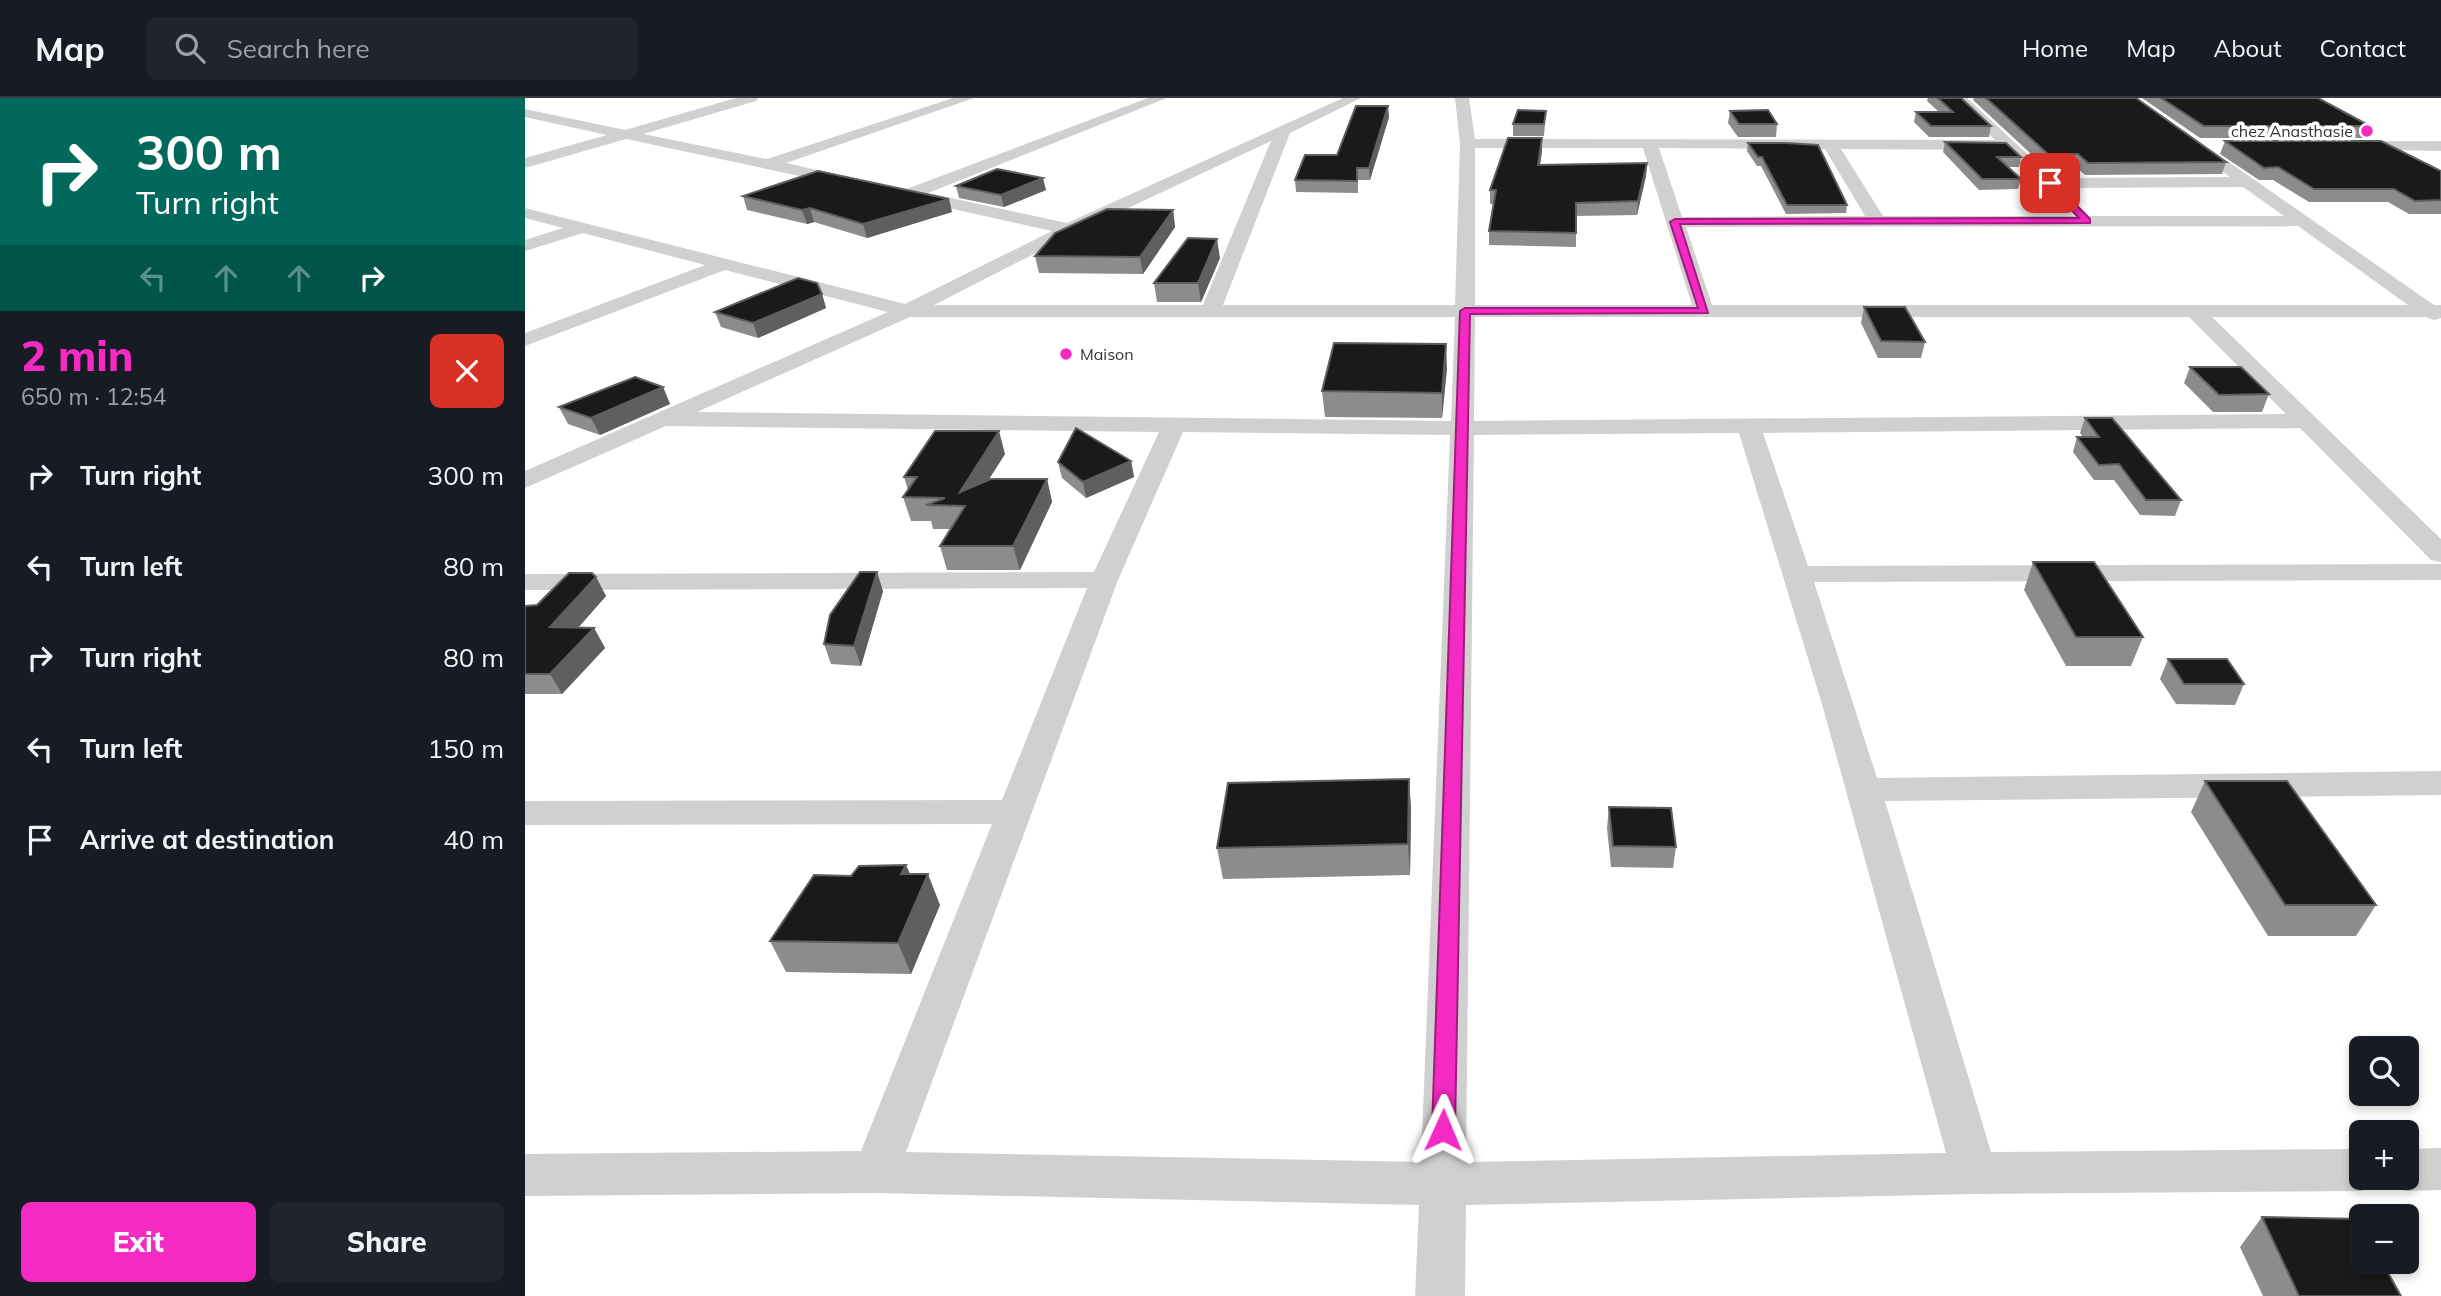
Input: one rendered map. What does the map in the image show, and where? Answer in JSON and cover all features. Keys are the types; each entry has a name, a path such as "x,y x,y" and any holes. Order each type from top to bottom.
{"street":[{"path":"525,163 751,98"},
{"path":"768,165 967,98"},
{"path":"1069,229 904,192 1160,98"},
{"path":"525,480 907,311 1069,229 1354,98"},
{"path":"1440,1296 1465,311 1468,143 1462,98"},
{"path":"1959,98 2011,145 2087,221"},
{"path":"2128,98 2437,313"},
{"path":"527,105 624,134 871,186"},
{"path":"1211,311 1253,171 1284,129"},
{"path":"1468,143 2011,145"},
{"path":"1830,144 1878,223"},
{"path":"1650,145 1704,311"},
{"path":"2196,146 2222,146"},
{"path":"2327,146 2441,146"},
{"path":"2379,146 2409,162"},
{"path":"1214,164 1253,171"},
{"path":"2050,183 2248,182"},
{"path":"525,213 907,311 2194,310 2437,313"},
{"path":"1675,222 2303,221"},
{"path":"525,246 582,228"},
{"path":"525,340 725,264"},
{"path":"2194,310 2441,554"},
{"path":"664,419 1462,428 2304,421"},
{"path":"1748,424 1799,574 1866,790 1974,1173"},
{"path":"876,1172 1104,580 1174,425"},
{"path":"1799,574 2441,572"},
{"path":"525,582 1104,580"},
{"path":"1866,790 2441,783"},
{"path":"525,813 1016,812"},
{"path":"525,1175 876,1172 1442,1184 1974,1173 2349,1170"},
{"path":"2419,1170 2441,1170"}],"building":[{"path":"1938,98 1961,98 1991,126 1931,126 1916,112 1953,112"},
{"path":"1986,98 2136,98 2226,162 2088,163 2078,154 2048,154"},
{"path":"2161,98 2318,98 2370,126 2204,126"},
{"path":"1356,106 1388,106 1369,168 1357,168 1357,181 1295,180 1305,155 1337,155"},
{"path":"1518,110 1546,111 1544,124 1513,124"},
{"path":"1768,110 1777,124 1739,124 1730,111"},
{"path":"1508,138 1542,138 1538,165 1647,163 1638,201 1576,203 1576,233 1489,231 1496,190 1490,190"},
{"path":"2225,141 2381,141 2441,171 2441,200 2415,201 2394,189 2314,189 2278,167 2264,168"},
{"path":"1945,142 2006,143 2021,157 1997,157 2021,179 1982,179"},
{"path":"1748,143 1818,145 1847,205 1787,205 1762,157 1758,157"},
{"path":"997,169 1043,178 1001,195 956,186"},
{"path":"818,171 949,199 863,224 810,208 802,210 743,196"},
{"path":"1107,209 1173,210 1140,257 1035,256 1055,233"},
{"path":"1188,238 1217,239 1198,283 1154,283"},
{"path":"798,278 817,283 822,294 753,323 715,312"},
{"path":"1864,307 1905,307 1925,342 1881,341"},
{"path":"1334,343 1446,344 1442,393 1322,391"},
{"path":"2190,367 2241,367 2269,394 2219,395"},
{"path":"635,377 663,387 591,418 559,407"},
{"path":"2085,418 2112,418 2181,500 2146,500 2119,464 2099,465 2077,437 2099,437"},
{"path":"1076,428 1131,461 1083,482 1058,462"},
{"path":"935,431 999,431 960,492 991,479 1047,479 1013,546 940,546 965,506 926,505 945,498 903,497 917,477 904,477"},
{"path":"2033,562 2094,562 2143,637 2076,637"},
{"path":"860,572 877,572 854,646 824,644 830,615"},
{"path":"569,573 592,573 596,577 550,627 594,628 550,674 525,674 525,606 537,605"},
{"path":"2168,659 2227,659 2244,684 2184,684"},
{"path":"1409,779 1408,844 1217,848 1228,783"},
{"path":"2205,781 2287,781 2376,905 2285,905"},
{"path":"1609,807 1671,808 1676,847 1613,846"},
{"path":"906,865 901,874 928,874 898,943 770,941 814,875 851,876 859,866"},
{"path":"2262,1217 2349,1219 2349,1274 2389,1274 2401,1296 2299,1296"}],"place":[{"name":"chez Anasthasie","path":"2367,131"},
{"name":"Maison","path":"1066,354"}],"route":[{"path":"1443,1130 1465,311 1704,311 1675,222 2087,221 2050,183"}]}
